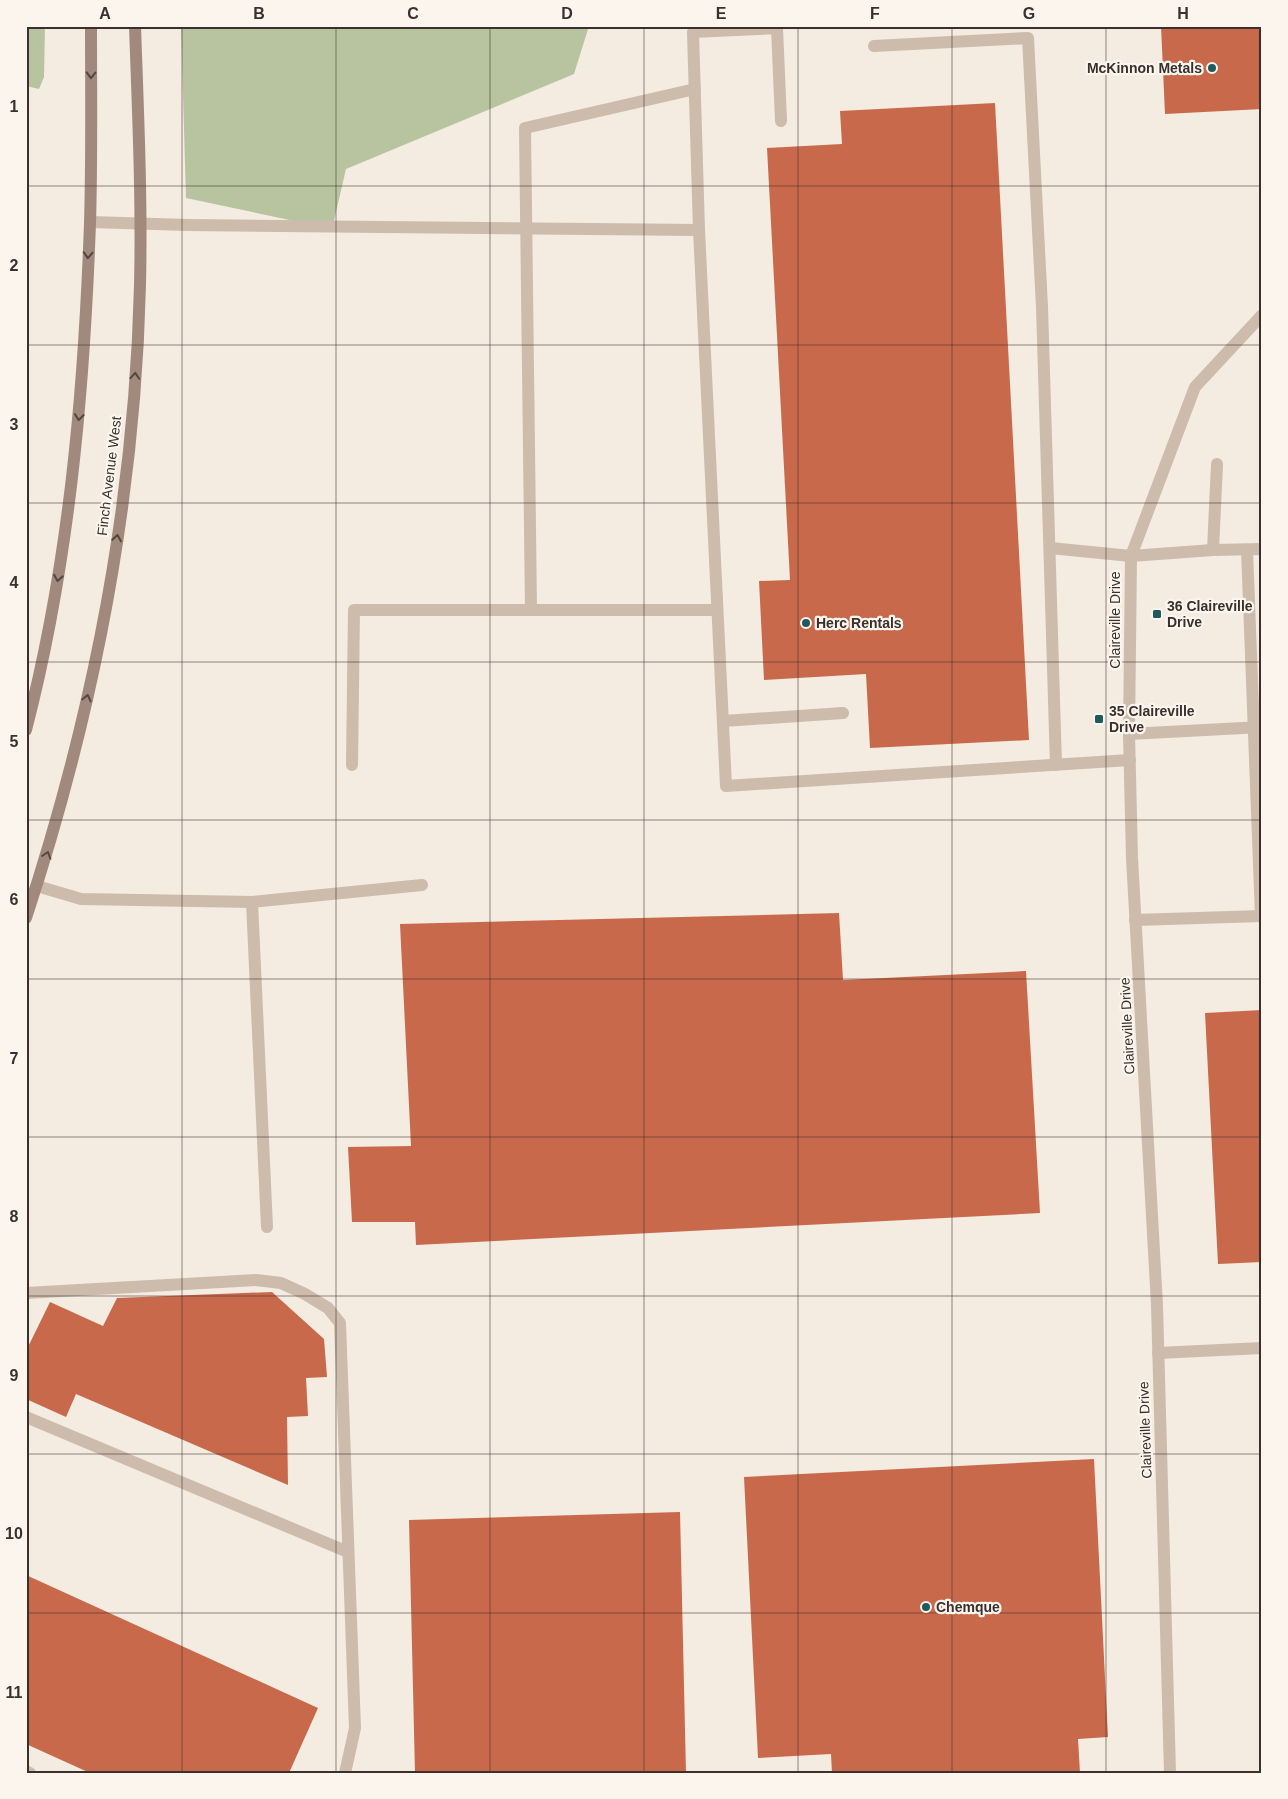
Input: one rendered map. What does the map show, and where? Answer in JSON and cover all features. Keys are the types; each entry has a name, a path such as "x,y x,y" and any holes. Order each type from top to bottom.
{"main road":[{"path":"26,730 55,598 66,529 82,389 90,222 91,26"},
{"name":"Finch Avenue West","path":"26,918 71,769 89,690 105,613 128,456 140,285 135,26"}],"street":[{"path":"781,121 777,28 693,32 699,230 726,786 1130,760"},
{"path":"874,46 1028,38 1042,307 1056,765"},
{"path":"531,610 525,128 695,89"},
{"path":"90,222 699,230"},
{"name":"Claireville Drive","path":"1170,1773 1158,1353 1150,1160 1135,920 1129,734 1130,556 1195,387 1262,315"},
{"path":"1213,550 1217,464"},
{"path":"1050,548 1130,556 1213,550 1262,549"},
{"path":"1135,920 1261,916 1257,727 1247,550"},
{"path":"352,765 354,610 717,610"},
{"path":"723,721 843,713"},
{"path":"1129,734 1257,727"},
{"path":"36,886 81,899 252,902 422,885"},
{"path":"252,902 267,1226"},
{"path":"26,1293 256,1280 282,1283 328,1308 340,1323 355,1728 345,1773"},
{"path":"1158,1353 1262,1348"},
{"path":"26,1417 348,1552"},
{"path":"26,1771 30,1773"}],"green space":[{"path":"26,26 45,26 44,77 39,89 26,86"},
{"path":"181,26 589,26 574,74 346,169 332,229 186,198"}],"building":[{"name":"McKinnon Metals","path":"1161,26 1262,26 1262,109 1165,114"},
{"path":"995,103 1029,740 870,748 866,674 764,680 759,581 790,580 767,148 842,144 840,111"},
{"path":"839,913 843,980 1026,971 1040,1213 416,1245 415,1222 352,1222 348,1147 411,1146 400,924"},
{"path":"1262,1010 1262,1262 1218,1264 1205,1013"},
{"path":"272,1292 324,1339 327,1377 306,1378 308,1416 287,1417 288,1485 76,1394 66,1417 26,1399 26,1351 50,1302 103,1326 117,1298"},
{"name":"Chemque","path":"1094,1459 1108,1737 1078,1739 1080,1773 832,1773 831,1754 758,1758 744,1477"},
{"path":"680,1512 686,1773 415,1773 409,1520"},
{"path":"26,1575 318,1708 289,1773 90,1773 26,1744"}],"place":[{"name":"McKinnon Metals","path":"1212,68"},
{"name":"36 Claireville Drive","path":"1157,614"},
{"name":"Herc Rentals","path":"806,623"},
{"name":"35 Claireville Drive","path":"1099,719"},
{"name":"Chemque","path":"926,1607"}]}
